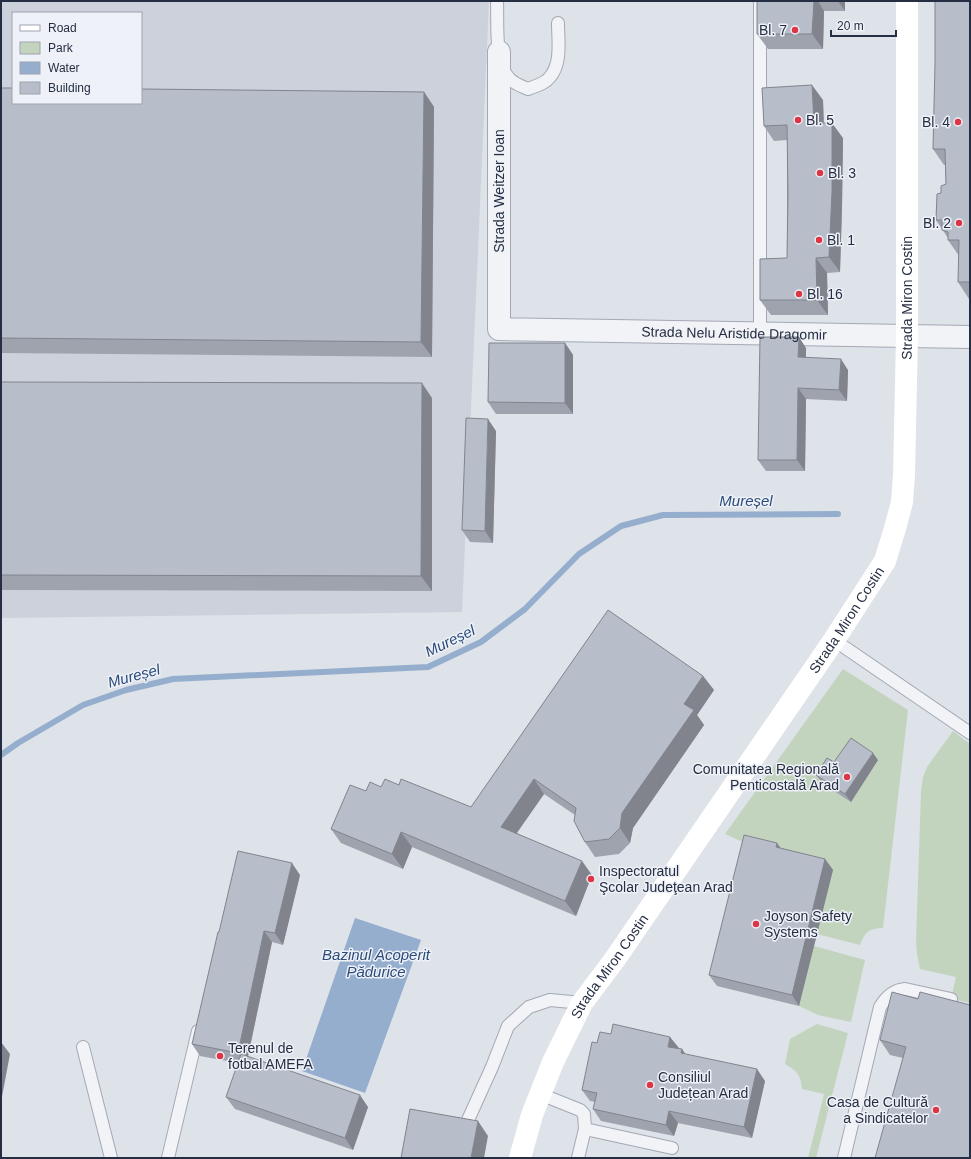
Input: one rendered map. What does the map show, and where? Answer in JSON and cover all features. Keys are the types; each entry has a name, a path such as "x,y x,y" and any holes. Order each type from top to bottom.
{"main road":[{"name":"Strada Miron Costin","path":"520,1158 532,1115 540,1094 553,1062 582,1003 615,959 834,640 884,561 900,508 904,475 907,336 907,1"}],"street":[{"name":"Strada Weitzer Ioan","path":"499,52 499,329"},
{"name":"Strada Nelu Aristide Dragomir","path":"499,329 970,337"}],"lane":[{"name":"Strada Weitzer Ioan","path":"497,1 499,52 502,68 508,78 516,84 528,89 541,84 550,78 556,66 558,49 558,23"},
{"path":"760,1 760,334"},
{"path":"834,640 970,733"},
{"path":"844,1158 880,1007 885,998 898,990 905,989 951,999"},
{"path":"468,1120 492,1068 508,1026 529,1007 550,1000 582,1003"},
{"path":"168,1158 200,1020"},
{"path":"83,1048 111,1158"},
{"path":"540,1094 580,1110 584,1114 585,1130 578,1158"},
{"path":"585,1130 672,1148"}],"shaded area":[{"path":"1,1 489,1 462,612 1,618"}],"green space":[{"path":"843,669 908,710 883,928 871,930 865,934 860,945 817,934 833,870 752,846 725,834"},
{"path":"953,731 970,744 970,1003 951,999 956,977 920,969 916,941 921,792 923,777 927,767"},
{"path":"814,946 865,960 851,1022 818,1015 799,1006"},
{"path":"817,1024 848,1033 816,1158 808,1158 824,1094 802,1089 801,1080 798,1074 785,1064 790,1039"}],"water":[{"name":"Bazinul Acoperit Pădurice","path":"355,918 421,940 365,1093 302,1071"}],"building":[{"path":"757,1 814,1 812,34 757,34"},
{"path":"935,1 970,1 970,282 958,282 959,240 948,240 948,232 942,230 942,220 936,220 937,194 941,193 941,186 946,184 945,149 933,149"},
{"path":"812,85 814,123 832,123 832,192 829,257 816,258 817,300 760,300 760,259 787,258 788,193 787,125 764,126 762,88"},
{"path":"1,88 12,88 12,104 142,104 142,89 424,92 421,342 1,338"},
{"path":"760,337 799,337 798,357 841,359 839,390 798,388 797,460 758,460"},
{"path":"489,343 565,343 565,403 488,402"},
{"path":"1,382 422,383 421,576 1,575"},
{"path":"466,418 488,419 485,531 462,530"},
{"path":"608,610 703,676 684,704 694,710 622,813 620,828 609,839 585,842 574,821 576,808 534,779 501,827 582,861 565,901 401,832 392,854 331,829 350,785 366,791 370,782 381,787 385,779 399,785 401,779 471,807"},
{"name":"Comunitatea Regională Penticostală Arad","path":"851,738 873,753 845,794 816,775 827,758 834,762"},
{"path":"744,835 777,843 776,847 825,859 792,995 709,975"},
{"path":"238,851 292,863 275,933 264,931 238,1053 192,1044"},
{"name":"Casa de Cultură a Sindicatelor","path":"892,992 918,999 920,992 970,1005 970,1158 875,1158 906,1047 880,1040"},
{"name":"Consiliul Județean Arad","path":"613,1024 670,1037 668,1047 682,1049 681,1053 757,1069 744,1127 669,1111 666,1125 593,1109 597,1093 582,1090 592,1042 597,1043 600,1032 611,1034"},
{"path":"241,1054 360,1095 345,1138 226,1097"},
{"path":"410,1109 478,1121 471,1158 401,1158"}],"waterway":[{"name":"Mureșel","path":"1,755 18,743 83,705 126,690 173,679 428,667 481,642 525,609 579,554 621,526 663,515 838,514"}],"place":[{"name":"Bl. 7","path":"795,30"},
{"name":"Bl. 5","path":"798,120"},
{"name":"Bl. 4","path":"958,122"},
{"name":"Bl. 3","path":"820,173"},
{"name":"Bl. 2","path":"959,223"},
{"name":"Bl. 1","path":"819,240"},
{"name":"Bl. 16","path":"799,294"},
{"name":"Comunitatea Regională Penticostală Arad","path":"847,777"},
{"name":"Inspectoratul Şcolar Judeţean Arad","path":"591,879"},
{"name":"Joyson Safety Systems","path":"756,924"},
{"name":"Terenul de fotbal AMEFA","path":"220,1056"},
{"name":"Consiliul Județean Arad","path":"650,1085"},
{"name":"Casa de Cultură a Sindicatelor","path":"936,1110"}]}
